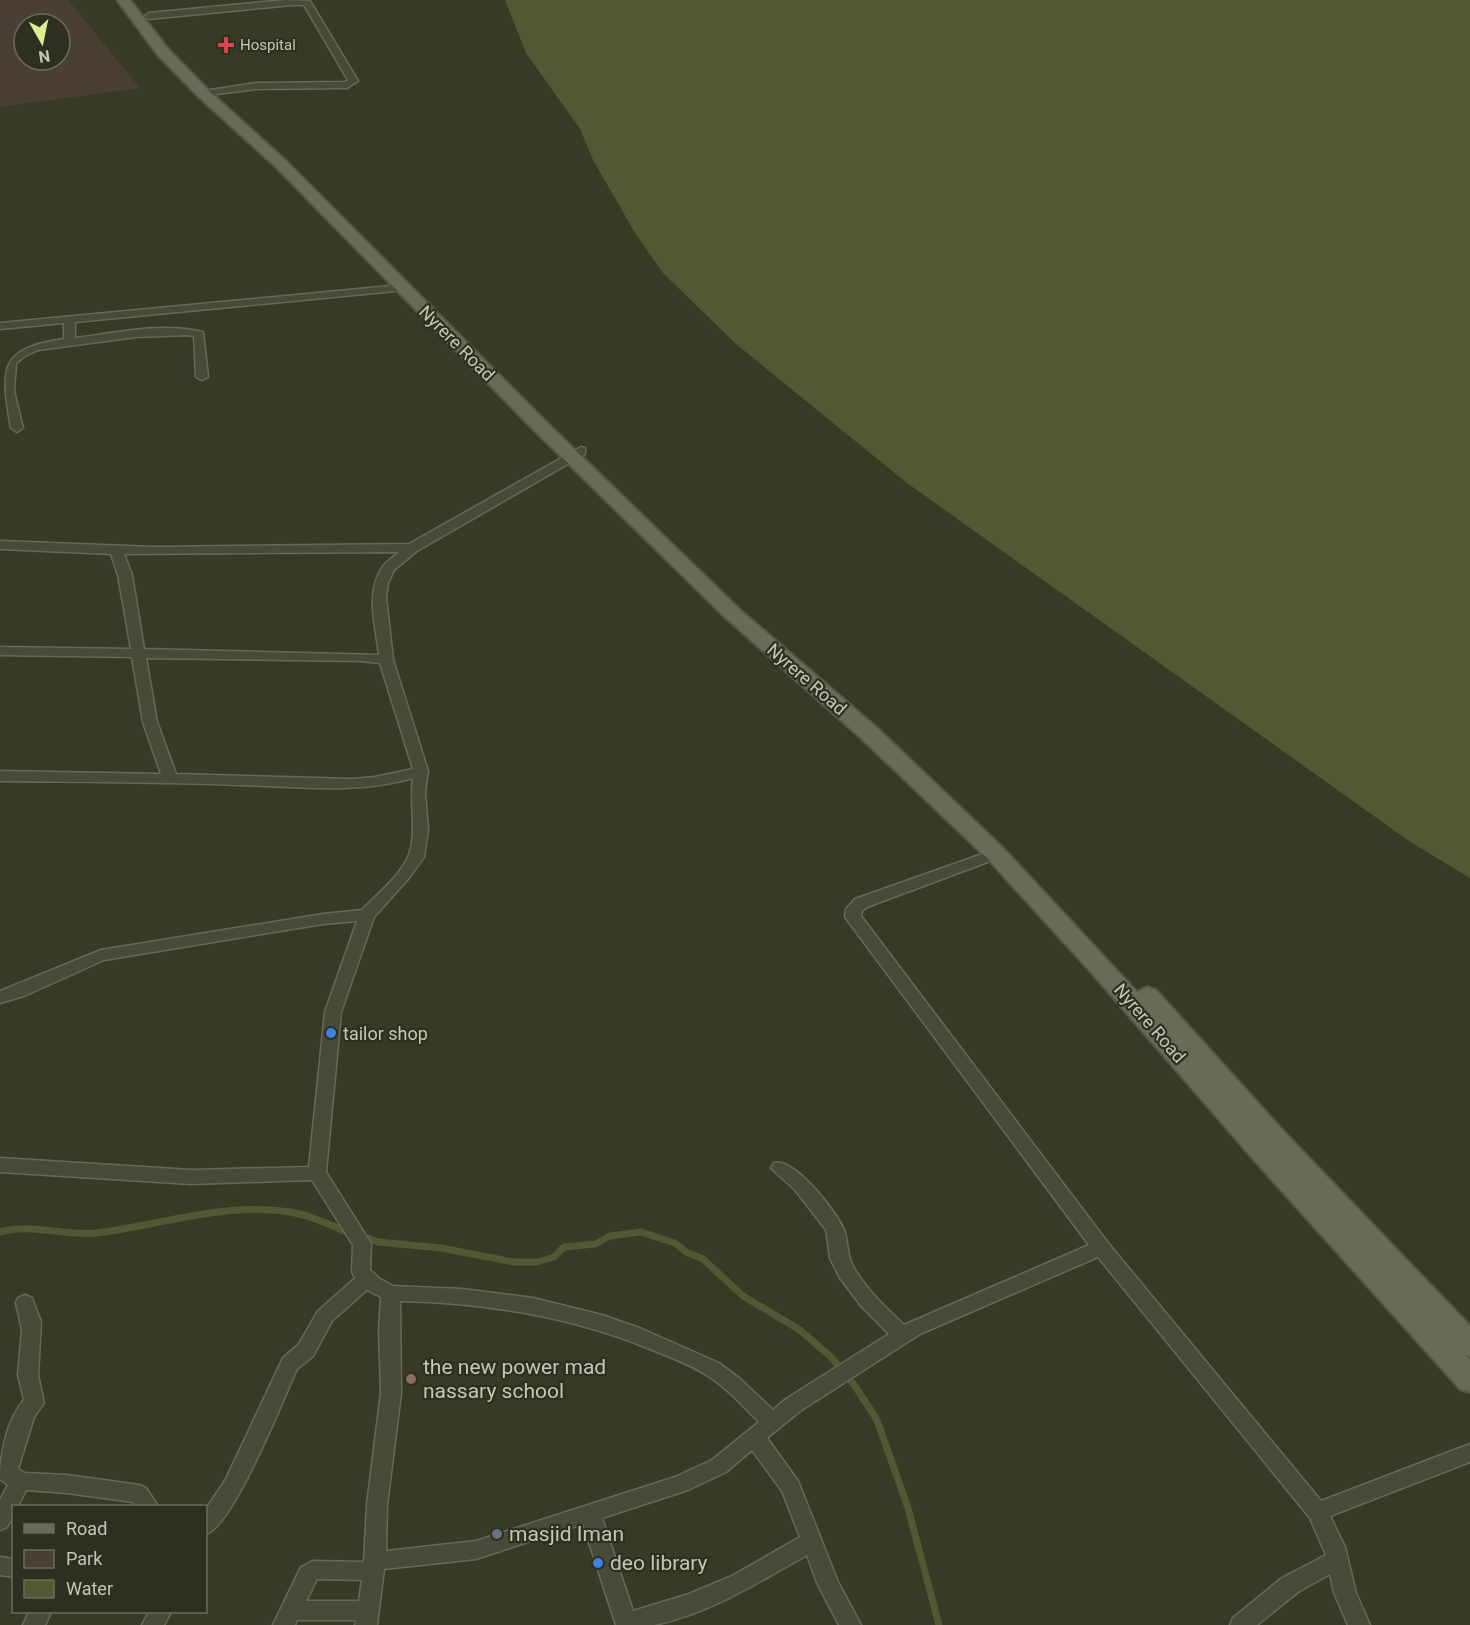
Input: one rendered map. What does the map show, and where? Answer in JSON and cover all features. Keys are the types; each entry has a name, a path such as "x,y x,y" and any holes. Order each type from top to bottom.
{"main road":[{"name":"Nyrere Road","path":"123,0 163,52 210,93 453,322 576,454 732,613 869,733 996,854 1100,966 1264,1154 1470,1380"},
{"name":"Nyrere Road","path":"137,0 210,93 401,288 576,454 745,608 971,807 1121,967 1278,1142 1470,1344"}],"street":[{"path":"149,16 291,2 307,3 353,81 347,85 293,84 210,93"},
{"path":"0,326 401,288"},
{"path":"166,311 166,333"},
{"path":"69,342 70,319"},
{"path":"17,428 9,402 8,376 10,362 27,351 69,342 166,333 199,334 202,376"},
{"path":"576,454 412,548 388,568 381,583 379,597 386,660 421,771 418,792 420,830 416,857 368,915 333,1012 317,1173 358,1238 361,1272 391,1293 475,1296 569,1314 610,1325 646,1338 717,1371 772,1422"},
{"path":"0,545 211,551 412,548"},
{"path":"116,549 125,575 150,722 156,745 171,780"},
{"path":"0,651 360,657 386,660"},
{"path":"0,776 238,780 323,786 394,780 421,771"},
{"path":"996,854 861,903 854,909 853,917 1101,1248 1317,1512 1335,1547 1345,1593 1359,1625"},
{"path":"0,997 18,992 101,955 312,920 368,915"},
{"path":"0,1165 191,1177 317,1173"},
{"path":"780,1168 802,1186 833,1226 837,1233 840,1262 864,1296 903,1335"},
{"path":"391,1293 389,1331 391,1393 377,1505 374,1566 367,1618 288,1617 312,1570 374,1566 476,1550 681,1484 719,1466 793,1405 903,1335 1101,1248"},
{"path":"207,1524 234,1485 290,1364 306,1350 325,1316 336,1308 351,1291 368,1279"},
{"path":"0,1521 25,1413 34,1403 34,1393 28,1375 34,1336 30,1314 25,1303"},
{"path":"754,1437 791,1487 829,1585 850,1625"},
{"path":"1317,1512 1470,1454"},
{"path":"9,1476 139,1494 147,1505"},
{"path":"590,1513 627,1624 693,1603 739,1583 812,1541"},
{"path":"1241,1625 1290,1585 1338,1559"}],"green space":[{"path":"0,0 68,0 140,88 0,107"}],"water":[{"path":"505,0 1470,0 1470,878 1409,841 907,483 736,344 663,273 635,233 593,160 580,129 526,53"}],"waterway":[{"path":"0,1232 36,1229 96,1233 223,1211 274,1210 300,1214 351,1234"},
{"path":"360,1235 378,1242 441,1248 514,1262 537,1262 554,1257 564,1247 595,1244 610,1236 641,1232 675,1243 686,1252 703,1259 743,1296 800,1330 831,1357 855,1386 877,1420 908,1508 939,1625"}],"place":[{"name":"Hospital","path":"226,45"},
{"name":"tailor shop","path":"331,1033"},
{"name":"the new power mad nassary school","path":"411,1379"},
{"name":"masjid Iman","path":"497,1534"},
{"name":"deo library","path":"598,1563"}]}
